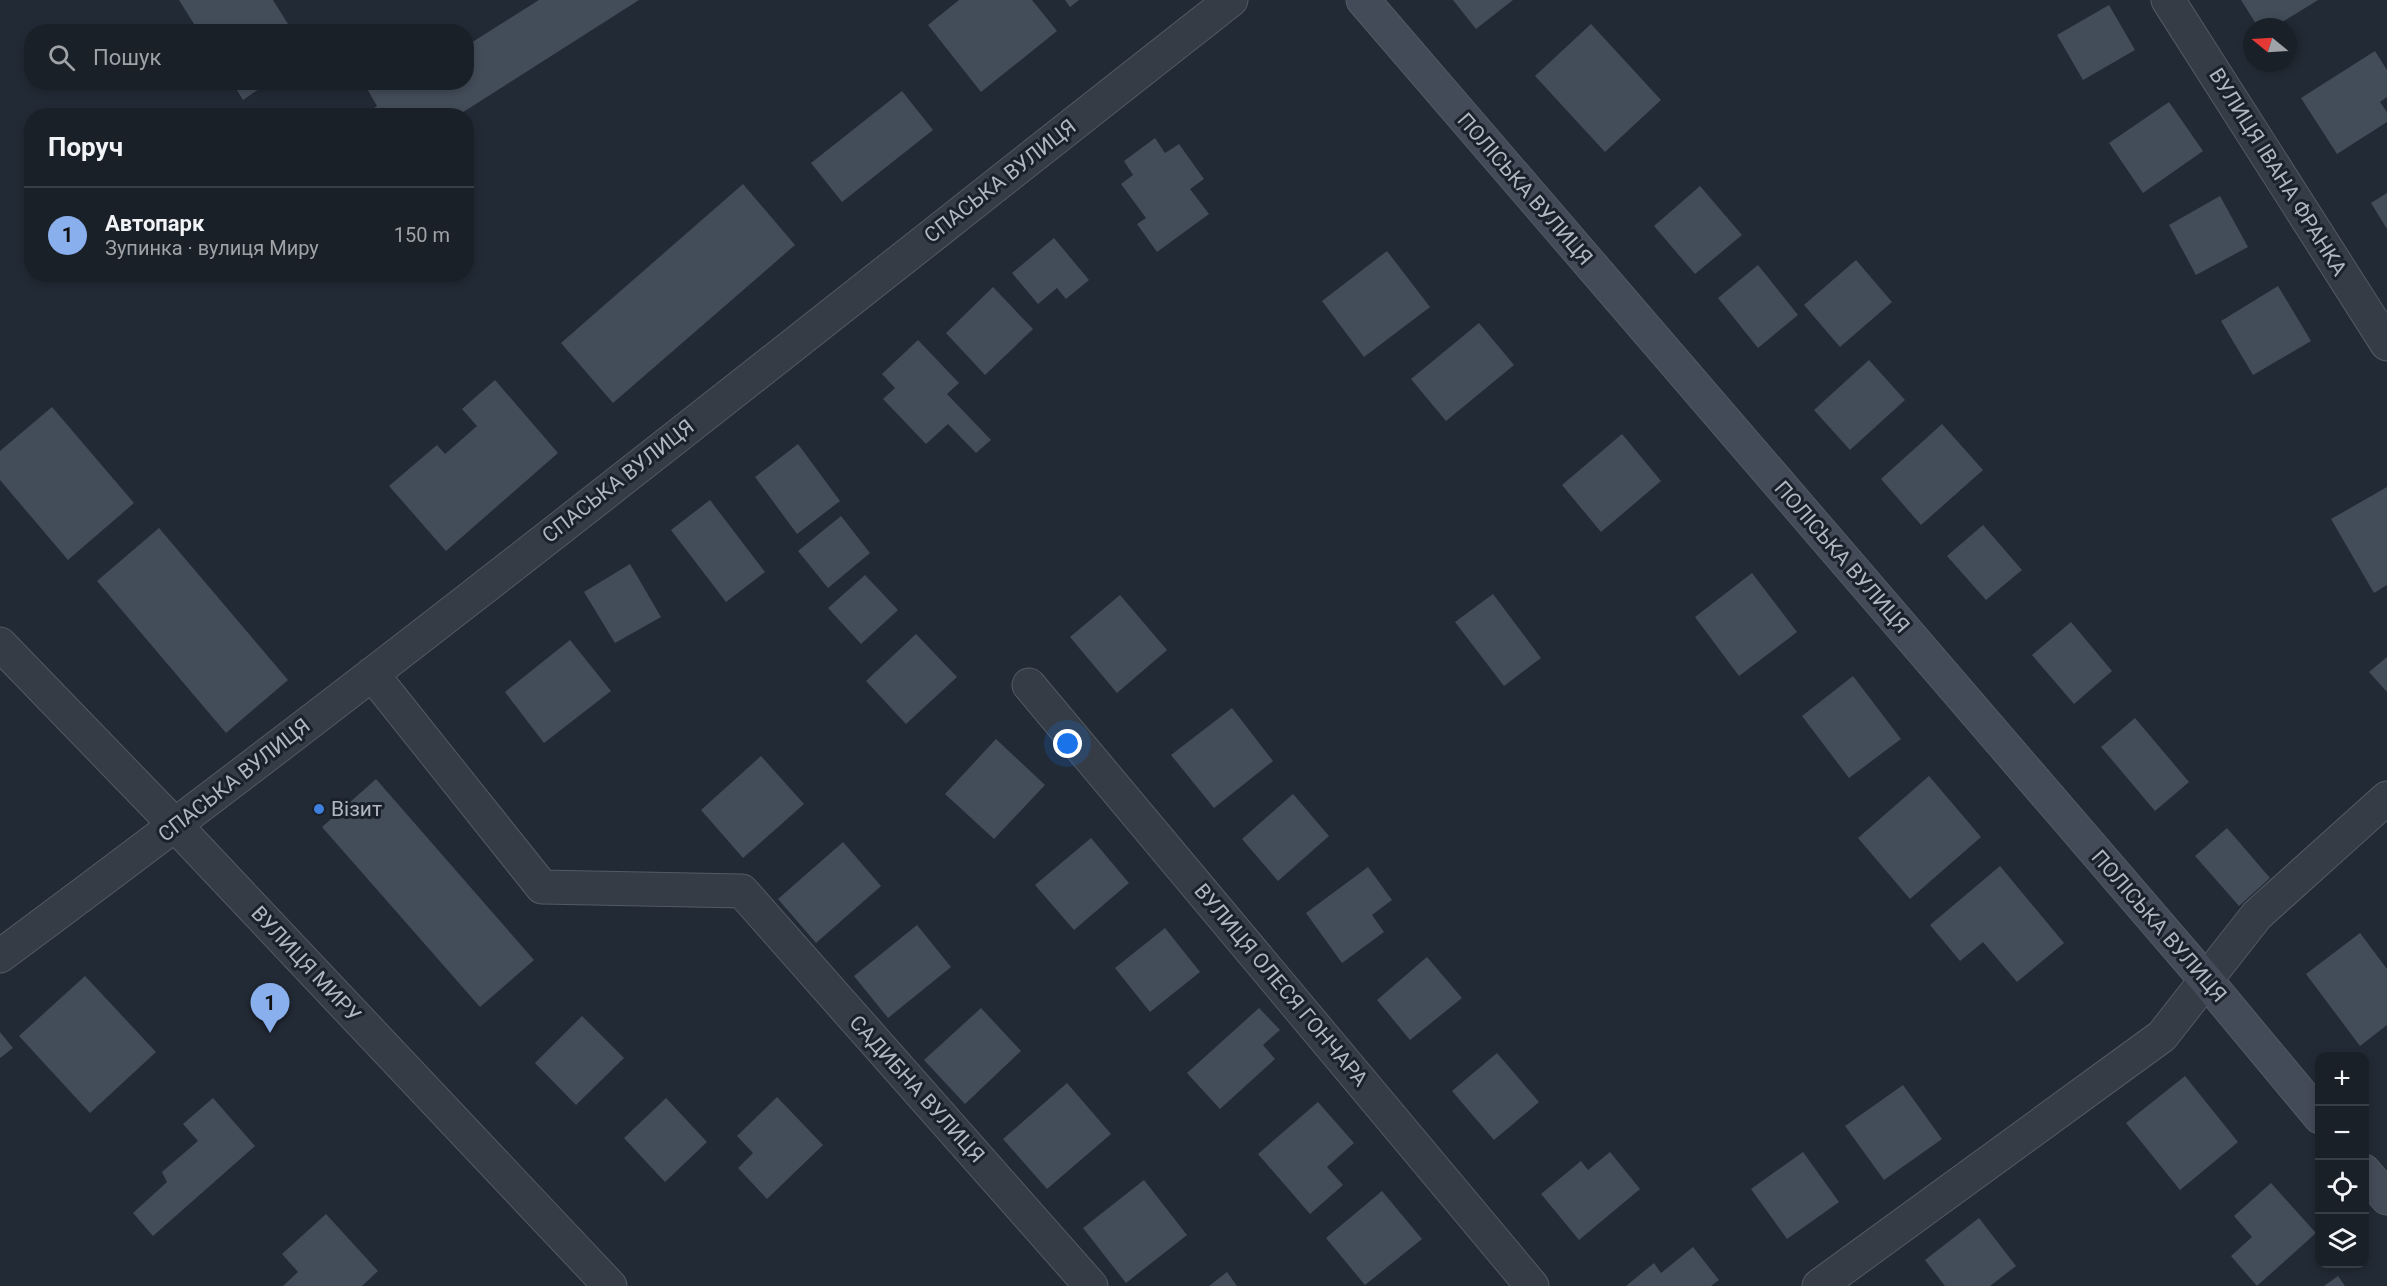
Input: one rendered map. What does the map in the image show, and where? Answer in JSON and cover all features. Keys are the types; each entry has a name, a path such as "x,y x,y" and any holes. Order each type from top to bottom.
{"main road":[{"name":"ПОЛІСЬКА ВУЛИЦЯ","path":"1363,0 2206,980 2315,1112"},
{"path":"2369,1177 2387,1198"}],"street":[{"name":"СПАСЬКА ВУЛИЦЯ","path":"0,956 176,826 372,674 1231,0"},
{"name":"ВУЛИЦЯ ІВАНА ФРАНКА","path":"2168,0 2387,344"},
{"name":"ВУЛИЦЯ МИРУ","path":"0,644 176,826 610,1286"},
{"name":"САДИБНА ВУЛИЦЯ","path":"372,674 542,887 742,891 1092,1286"},
{"name":"ВУЛИЦЯ ОЛЕСЯ ГОНЧАРА","path":"1029,685 1532,1286"},
{"path":"1819,1286 2162,1036 2257,915 2387,798"}],"building":[{"path":"179,0 273,0 288,24 194,24"},
{"path":"539,0 639,0 470,108 374,108 377,106 368,90 474,90 474,41"},
{"path":"959,0 1032,0 1057,31 981,92 928,25"},
{"path":"1065,0 1079,0 1070,7"},
{"path":"1453,0 1513,0 1476,29"},
{"path":"2241,0 2318,0 2289,18 2252,18"},
{"path":"2109,5 2135,50 2083,80 2057,35"},
{"path":"1591,24 1661,100 1605,152 1535,76"},
{"path":"2375,51 2387,70 2387,97 2380,102 2387,112 2387,122 2337,154 2301,98"},
{"path":"237,90 257,90 243,100"},
{"path":"902,91 933,130 842,202 811,163"},
{"path":"2169,102 2203,151 2143,193 2109,143"},
{"path":"1155,138 1165,153 1179,144 1204,179 1190,189 1209,214 1157,252 1137,224 1146,218 1121,184 1133,175 1124,161"},
{"path":"743,184 795,245 613,403 561,343"},
{"path":"1700,186 1742,235 1695,274 1654,226"},
{"path":"2387,193 2387,229 2371,203"},
{"path":"2220,196 2248,247 2196,275 2169,225"},
{"path":"1054,238 1089,280 1066,299 1057,288 1038,304 1012,273"},
{"path":"1387,251 1430,307 1364,357 1322,301"},
{"path":"1856,260 1892,302 1840,347 1804,305"},
{"path":"1758,265 1798,315 1758,348 1718,298"},
{"path":"2278,286 2311,341 2253,375 2221,321"},
{"path":"993,287 1033,329 985,375 946,333"},
{"path":"1479,323 1514,365 1446,421 1411,379"},
{"path":"918,340 959,383 947,394 991,440 976,453 948,424 926,444 883,399 895,388 882,374"},
{"path":"1869,360 1905,400 1850,450 1814,410"},
{"path":"495,380 558,453 446,551 389,486 437,445 445,454 477,426 462,409"},
{"path":"52,407 134,503 68,560 0,480 0,451"},
{"path":"1942,424 1983,470 1921,525 1881,479"},
{"path":"1622,434 1661,481 1601,532 1562,485"},
{"path":"798,444 840,501 797,534 755,477"},
{"path":"2387,487 2387,585 2374,593 2331,519"},
{"path":"710,500 765,572 726,602 671,530"},
{"path":"841,516 870,553 828,588 798,551"},
{"path":"1983,525 2022,570 1986,600 1947,556"},
{"path":"159,528 288,680 226,733 97,581"},
{"path":"630,564 661,617 615,643 584,592"},
{"path":"1752,573 1797,632 1739,676 1695,617"},
{"path":"865,575 898,610 861,644 828,608"},
{"path":"1493,594 1541,658 1504,686 1455,622"},
{"path":"1120,595 1167,650 1117,693 1070,637"},
{"path":"2071,622 2112,671 2074,704 2032,655"},
{"path":"916,634 957,677 906,724 866,681"},
{"path":"570,640 611,691 544,743 505,692"},
{"path":"2387,657 2387,692 2369,672"},
{"path":"1853,676 1901,739 1849,778 1802,716"},
{"path":"1232,708 1273,761 1214,808 1171,755"},
{"path":"2135,718 2189,782 2155,811 2101,747"},
{"path":"996,739 1045,785 994,839 945,794"},
{"path":"761,756 804,804 743,858 701,810"},
{"path":"1929,776 1981,837 1910,899 1858,838"},
{"path":"376,779 534,960 480,1007 322,827"},
{"path":"1293,794 1329,836 1278,881 1242,839"},
{"path":"2227,828 2270,878 2239,906 2195,856"},
{"path":"1091,838 1129,883 1074,930 1035,885"},
{"path":"843,842 881,886 816,943 778,899"},
{"path":"2000,866 2064,943 2017,982 1983,942 1960,961 1930,925"},
{"path":"1368,867 1392,900 1372,915 1384,932 1342,963 1306,913"},
{"path":"917,925 951,967 888,1018 854,976"},
{"path":"1165,928 1200,972 1150,1012 1115,968"},
{"path":"2360,933 2387,969 2387,1025 2360,1046 2306,974"},
{"path":"1427,957 1462,998 1410,1040 1377,1000"},
{"path":"85,976 156,1052 90,1113 19,1036"},
{"path":"981,1008 1021,1051 965,1104 924,1060"},
{"path":"1259,1008 1280,1030 1263,1045 1275,1059 1220,1109 1187,1073"},
{"path":"582,1016 624,1058 576,1105 535,1063"},
{"path":"0,1032 13,1048 0,1058"},
{"path":"1497,1053 1539,1102 1494,1140 1452,1091"},
{"path":"2185,1076 2238,1142 2180,1190 2126,1123"},
{"path":"1067,1083 1111,1134 1047,1189 1003,1139"},
{"path":"1903,1085 1942,1139 1884,1180 1845,1126"},
{"path":"777,1097 823,1145 767,1199 738,1168 753,1153 737,1136"},
{"path":"213,1098 255,1146 153,1236 133,1213 167,1182 162,1172 198,1141 183,1124"},
{"path":"666,1098 707,1142 665,1182 624,1138"},
{"path":"1318,1102 1354,1143 1327,1167 1343,1185 1310,1214 1258,1154"},
{"path":"1610,1152 1640,1189 1579,1240 1541,1194 1581,1161 1588,1170"},
{"path":"1803,1152 1839,1202 1787,1239 1751,1189"},
{"path":"1144,1180 1187,1235 1126,1283 1083,1228"},
{"path":"2271,1183 2315,1234 2257,1286 2231,1256 2252,1237 2234,1216"},
{"path":"1382,1191 1422,1239 1365,1285 1326,1238"},
{"path":"326,1214 378,1271 362,1286 283,1286 298,1272 282,1254"},
{"path":"1979,1218 2016,1266 1990,1286 1945,1286 1925,1260"},
{"path":"1693,1247 1719,1280 1711,1286 1626,1286 1654,1263 1661,1273"},
{"path":"1227,1272 1237,1286 1209,1286"},
{"path":"2338,1276 2345,1286 2324,1286"}],"place":[{"name":"Візит","path":"319,809"},
{"name":"Автопарк","path":"270,1033"}]}
